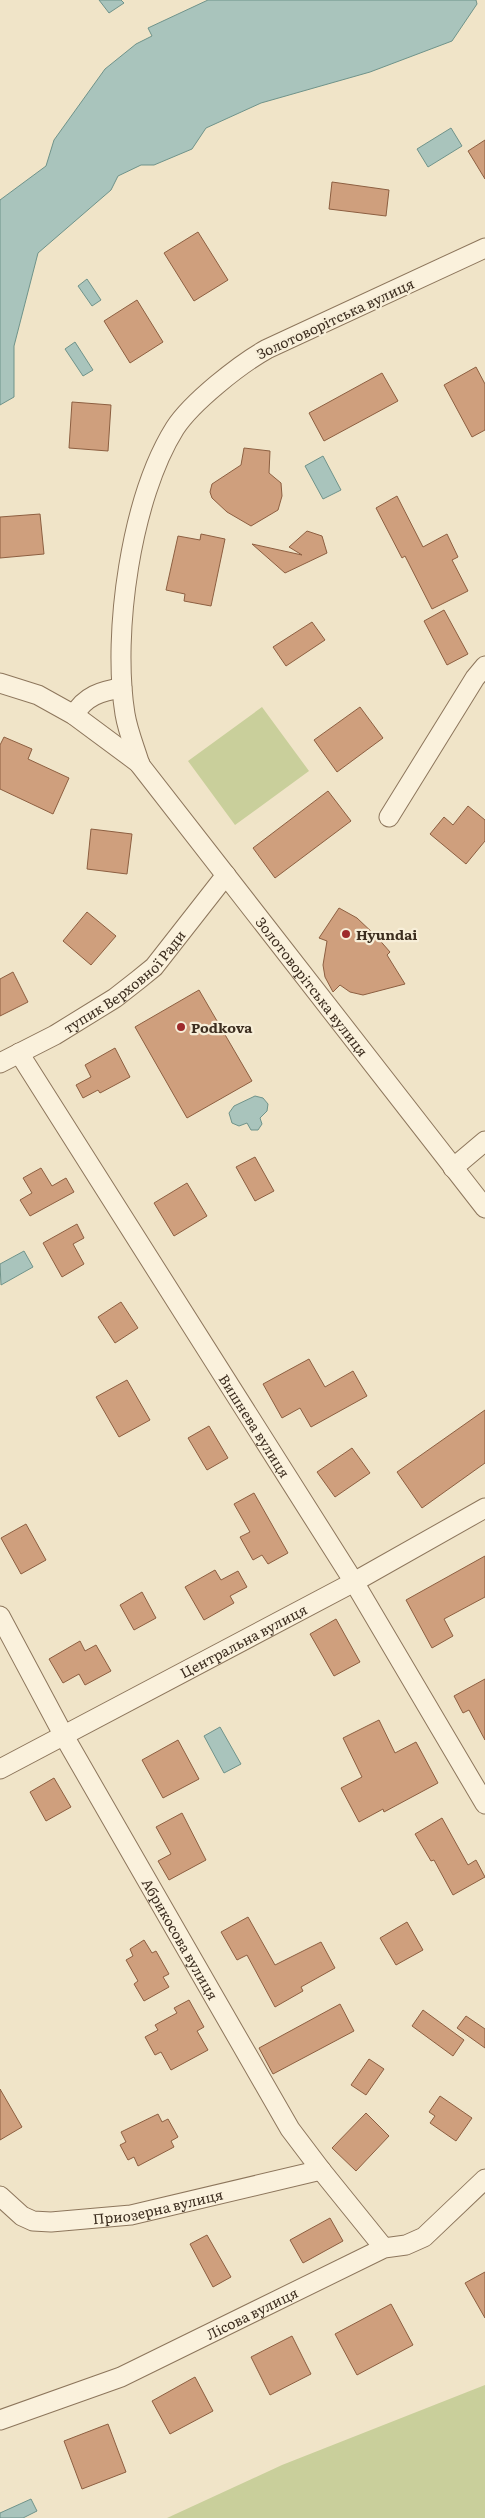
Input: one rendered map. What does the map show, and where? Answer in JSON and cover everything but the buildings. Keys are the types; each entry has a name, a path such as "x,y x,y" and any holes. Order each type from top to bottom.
{"street":[{"name":"Золотоворітська вулиця","path":"140,765 129,732 122,688 122,624 131,556 154,467 176,427 191,410 246,361 310,328 485,248"},
{"path":"389,817 475,678 485,666"},
{"name":"Золотоворітська вулиця","path":"0,683 38,695 74,715 140,765 485,1208"},
{"path":"74,715 80,705 90,696 105,690 122,688"},
{"name":"тупик Верховної Ради","path":"0,1062 54,1035 115,998 154,966 226,875"},
{"name":"Вишнева вулиця","path":"19,1053 354,1582 485,1804"},
{"path":"453,1168 485,1141"},
{"name":"Центральна вулиця","path":"0,1769 354,1582 485,1508"},
{"name":"Абрикосова вулиця","path":"0,1616 64,1736 290,2129 384,2248"},
{"name":"Приозерна вулиця","path":"0,2196 22,2216 33,2220 51,2222 130,2215 321,2170"},
{"name":"Лісова вулиця","path":"0,2420 121,2377 384,2248 406,2245 424,2237 485,2179"}],"green space":[{"path":"262,707 309,771 235,825 188,761"},
{"path":"485,2385 485,2518 167,2518 282,2465"}],"water":[{"path":"99,0 121,0 124,3 109,13"},
{"path":"208,0 476,0 477,4 452,41 370,72 261,103 206,128 192,149 154,165 141,165 118,176 111,190 38,253 14,346 14,397 0,405 0,200 46,166 54,140 105,69 136,44 152,36 148,28"},
{"path":"451,128 462,146 428,167 417,149"},
{"path":"87,279 101,300 92,306 78,286"},
{"path":"75,342 93,370 83,376 65,349"},
{"path":"323,456 341,490 323,499 305,466"},
{"path":"255,1096 263,1098 268,1104 267,1111 260,1118 262,1124 258,1130 251,1130 247,1123 239,1126 232,1123 229,1113 234,1106"},
{"path":"24,1251 33,1267 1,1285 0,1264"},
{"path":"220,1727 241,1764 224,1773 204,1736"},
{"path":"31,2499 37,2511 23,2518 0,2518 0,2513"}],"place":[{"name":"Hyundai","path":"346,934"},
{"name":"Podkova","path":"181,1027"}]}
